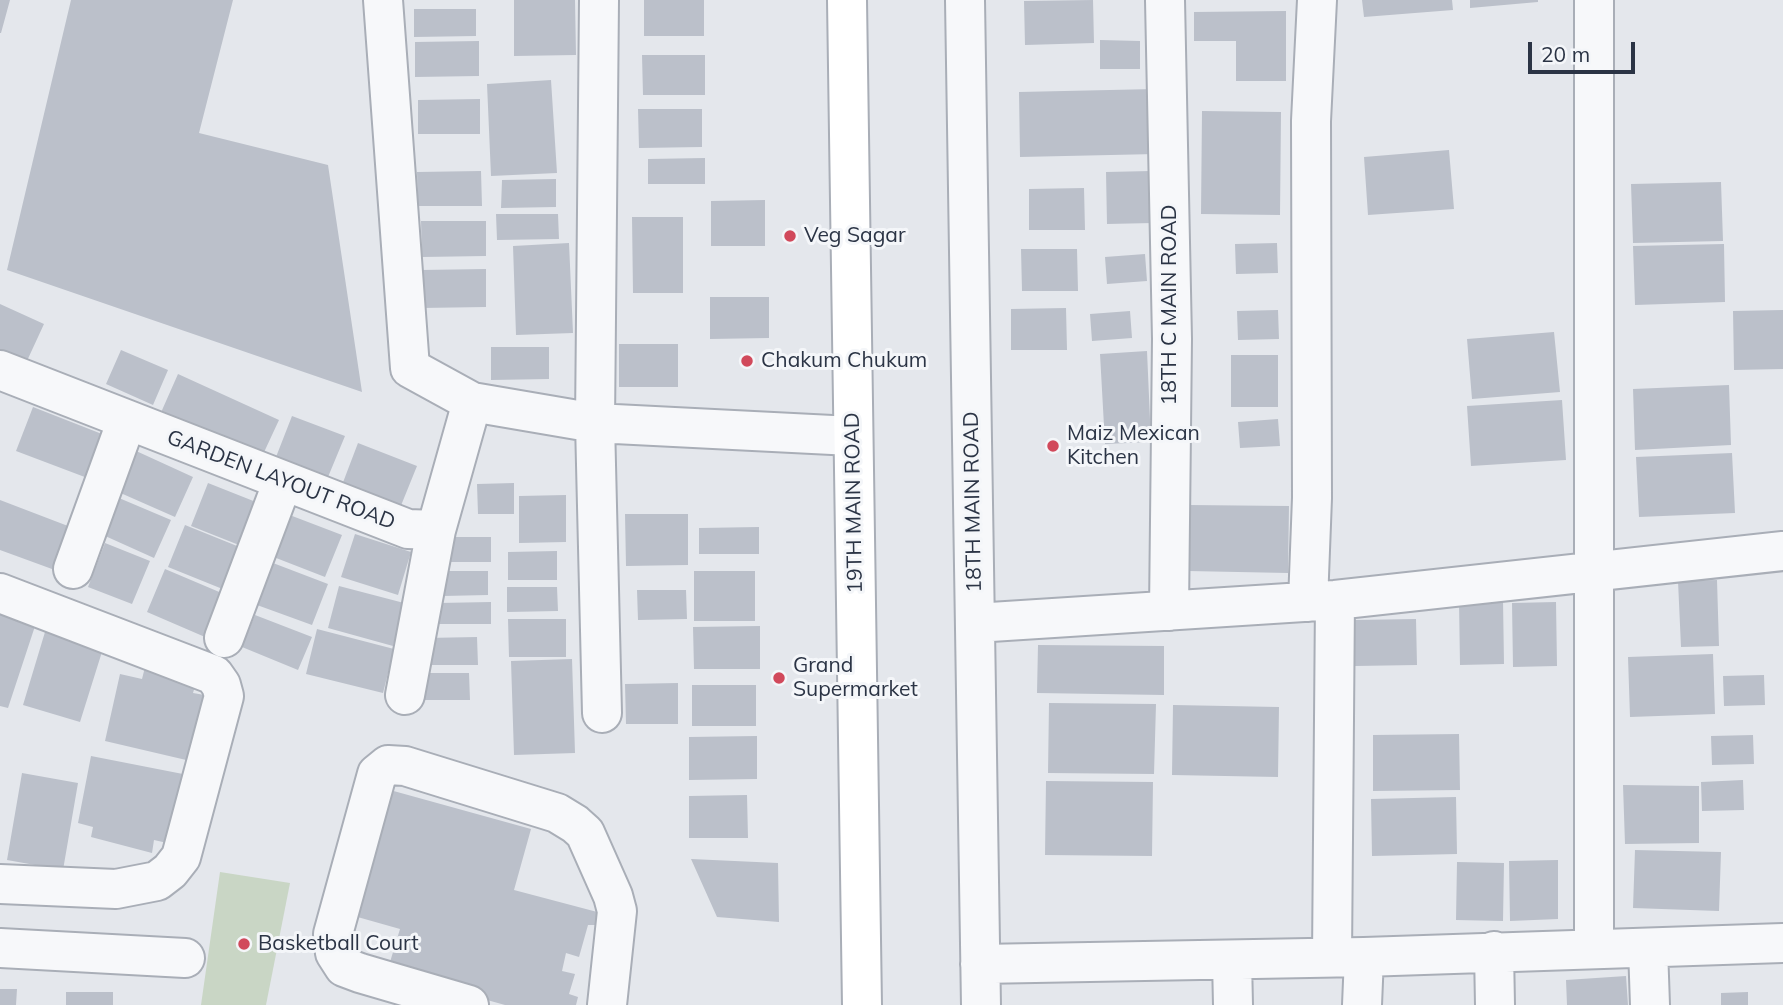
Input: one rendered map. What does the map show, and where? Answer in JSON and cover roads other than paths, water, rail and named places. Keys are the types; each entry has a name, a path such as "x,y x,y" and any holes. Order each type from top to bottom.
{"main road":[{"name":"19TH MAIN ROAD","path":"847,0 862,1005"}],"street":[{"path":"383,0 410,368 472,402 595,423 852,436"},
{"path":"599,0 595,423 602,713"},
{"name":"18TH MAIN ROAD","path":"965,0 981,1005"},
{"name":"18TH C MAIN ROAD","path":"1165,0 1172,340 1169,611"},
{"path":"1317,0 1311,121 1312,498 1348,957 1362,1005"},
{"path":"1594,0 1594,949"},
{"name":"GARDEN LAYOUT ROAD","path":"0,370 408,529 436,530"},
{"path":"405,695 436,530 472,402"},
{"path":"73,569 127,420"},
{"path":"223,638 283,481"},
{"path":"975,623 1322,601 1783,551"},
{"path":"0,593 214,675 224,696 181,857 170,872 157,881 117,888 0,884"},
{"path":"469,1005 344,967 335,953 332,934 377,774 388,765 405,766 557,813 585,833 617,911 607,1005"},
{"path":"981,964 1348,957 1783,943"},
{"path":"0,948 185,958"},
{"path":"1648,948 1650,1005"},
{"path":"1494,951 1495,1005"},
{"path":"1232,960 1233,1005"}],"place":[{"name":"Veg Sagar","path":"790,236"},
{"name":"Chakum Chukum","path":"747,361"},
{"name":"Maiz Mexican Kitchen","path":"1053,446"},
{"name":"Grand Supermarket","path":"779,678"},
{"name":"Basketball Court","path":"244,944"}]}
